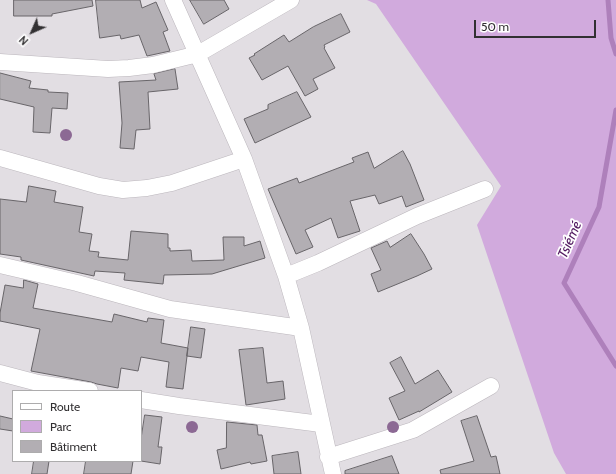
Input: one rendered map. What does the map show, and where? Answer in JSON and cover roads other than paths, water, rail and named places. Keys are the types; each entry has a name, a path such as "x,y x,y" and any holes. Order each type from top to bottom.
{"street":[{"path":"173,0 244,159 286,276 302,328 328,457 333,474"},
{"path":"0,62 108,69 153,65 198,54 291,0"},
{"path":"0,158 99,186 123,190 147,188 172,183 244,159"},
{"path":"286,276 318,263 417,216 485,189"},
{"path":"0,265 77,283 170,309 302,328"},
{"path":"0,373 38,383 84,390"},
{"path":"328,457 413,430 491,386"},
{"path":"142,400 321,424"}],"waterway":[{"name":"Tsiémé","path":"608,0 611,38 616,54"},
{"name":"Tsiémé","path":"616,110 599,207 564,283 616,366"}]}
